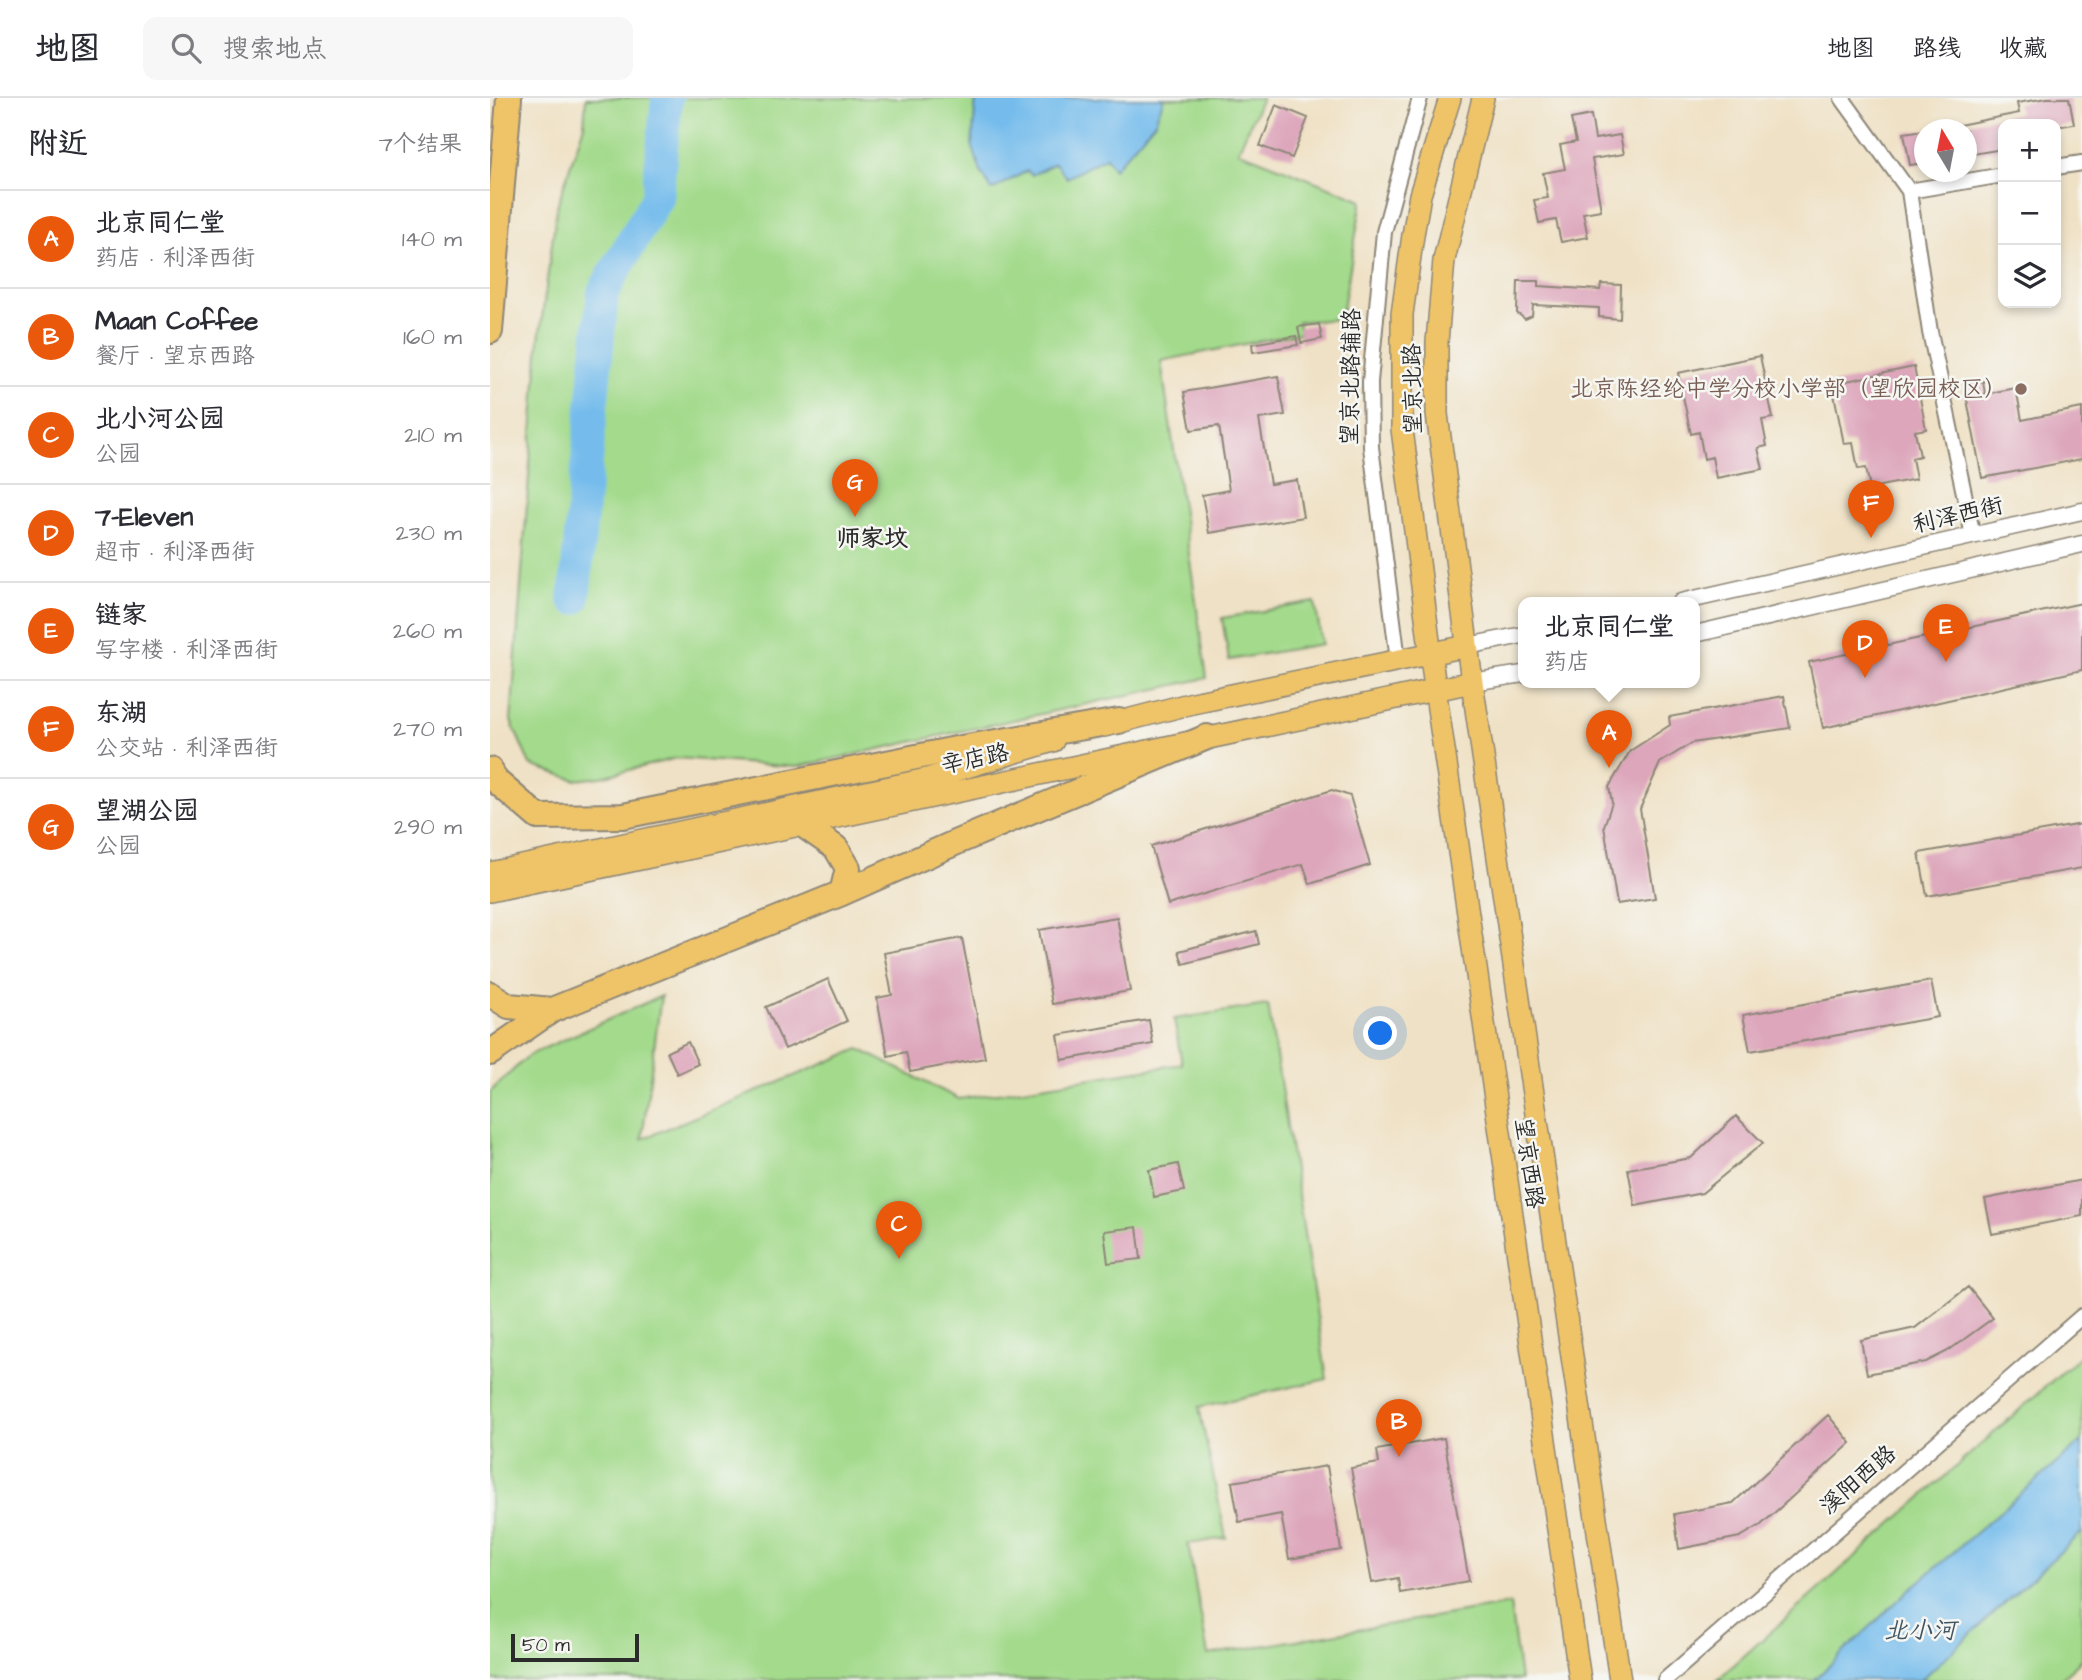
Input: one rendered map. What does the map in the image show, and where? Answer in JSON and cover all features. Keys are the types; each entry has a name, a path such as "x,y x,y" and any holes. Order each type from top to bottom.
{"highway":[{"path":"490,331 509,98"},
{"path":"503,187 519,98"},
{"path":"490,770 496,781 538,817 623,816 961,748 1119,721"},
{"path":"490,1053 552,1010 842,893 1207,737"},
{"path":"803,825 836,848 848,868 842,893"},
{"path":"490,995 509,1006 552,1010"}],"main road":[{"name":"望京北路","path":"1431,654 1402,429 1400,358 1402,314 1418,208 1450,98"},
{"name":"望京北路","path":"1472,682 1437,414 1437,342 1444,260 1483,98"},
{"name":"辛店路","path":"490,873 927,779 1119,721 1467,646"},
{"name":"望京西路","path":"1431,654 1580,1680"},
{"name":"辛店路","path":"490,891 1472,682"},
{"name":"望京西路","path":"1472,682 1620,1680"}],"street":[{"name":"望京北路辅路","path":"1398,660 1371,447 1370,382 1384,232 1420,98"},
{"path":"1842,98 1909,191 1930,332 1973,536"},
{"path":"2061,166 2082,163"},
{"path":"1909,191 1998,176"},
{"name":"利泽西街","path":"1700,598 2082,511"},
{"path":"1700,633 2082,544"},
{"path":"1467,646 1518,636"},
{"path":"1472,682 1518,675"},
{"name":"溪阳西路","path":"1665,1680 2082,1316"}],"green space":[{"path":"586,98 1262,98 1238,151 1362,200 1341,319 1298,322 1300,333 1161,361 1207,678 796,767 677,758 601,777 576,780 530,765 511,721 539,340 557,206 584,125"},
{"path":"1315,602 1322,644 1229,660 1222,618"},
{"path":"661,996 642,1139 859,1049 959,1099 1182,1064 1174,1019 1268,1005 1327,1379 1199,1407 1226,1538 1188,1544 1208,1655 1510,1604 1520,1680 490,1680 490,1092 529,1055"},
{"path":"2082,1354 2082,1659 2059,1680 1717,1680"}],"water":[{"path":"976,98 1164,98 1155,122 1114,169 1106,157 1067,178 1055,163 1032,175 1027,171 992,190 981,172 972,145"},
{"name":"北小河","path":"2082,1441 2082,1532 1921,1680 1814,1680 1906,1593"}],"building":[{"path":"2047,98 2069,98 2074,124 2061,126 2061,119 1998,119 1998,150 1977,153 1977,121 2019,113 2017,103"},
{"path":"1276,105 1308,118 1292,158 1260,146"},
{"path":"1591,115 1595,139 1620,135 1624,154 1592,159 1601,210 1583,213 1588,237 1561,242 1556,220 1539,223 1534,200 1548,198 1543,173 1565,169 1560,145 1576,142 1571,119"},
{"path":"1914,132 1914,164 1910,165 1904,133"},
{"path":"1518,281 1539,281 1539,286 1600,290 1601,284 1621,285 1620,319 1599,317 1599,308 1533,305 1532,316 1525,319 1517,313"},
{"path":"1319,324 1322,339 1301,343 1298,327"},
{"path":"1296,336 1298,345 1253,352 1252,344"},
{"path":"1760,356 1773,418 1762,420 1767,446 1758,448 1763,469 1716,478 1712,457 1704,459 1699,432 1691,434 1678,373"},
{"path":"1914,367 1926,429 1915,431 1920,456 1912,458 1916,479 1870,488 1866,468 1858,469 1853,443 1844,444 1832,384"},
{"path":"1278,376 1285,415 1259,419 1270,484 1297,480 1303,517 1209,533 1202,495 1229,490 1219,426 1191,430 1184,392"},
{"path":"1983,381 1985,394 2016,388 2022,420 2082,408 2082,459 1982,478 1964,384"},
{"path":"2082,603 2082,670 1823,728 1809,662"},
{"path":"1784,696 1790,728 1692,743 1660,763 1640,809 1655,898 1617,904 1604,826 1612,803 1609,787 1630,751 1670,725 1669,717"},
{"path":"1332,790 1350,796 1370,865 1310,884 1303,864 1168,905 1151,846"},
{"path":"2082,824 2082,868 1927,896 1919,853"},
{"path":"1117,917 1130,991 1052,1004 1039,930"},
{"path":"1256,931 1259,944 1183,964 1179,951"},
{"path":"962,938 985,1058 910,1072 906,1052 888,1056 877,998 892,995 884,953"},
{"path":"828,979 847,1021 785,1049 766,1007"},
{"path":"1931,981 1938,1017 1750,1051 1743,1015"},
{"path":"1149,1020 1153,1044 1062,1060 1058,1035"},
{"path":"688,1042 698,1064 677,1074 667,1052"},
{"path":"1736,1116 1763,1143 1702,1193 1635,1206 1628,1169 1691,1158"},
{"path":"1178,1164 1184,1191 1154,1197 1149,1170"},
{"path":"2082,1180 2082,1216 1992,1234 1985,1199"},
{"path":"1137,1227 1141,1259 1108,1263 1104,1231"},
{"path":"1968,1287 1993,1318 1948,1351 1926,1362 1867,1374 1861,1340 1915,1328"},
{"path":"1828,1415 1851,1443 1761,1525 1740,1537 1679,1549 1674,1514 1733,1503"},
{"path":"1444,1438 1469,1581 1400,1593 1398,1578 1372,1583 1351,1468 1379,1463 1377,1450"},
{"path":"1327,1466 1341,1550 1289,1559 1281,1514 1239,1522 1232,1482"}],"waterway":[{"path":"574,599 603,292 657,198 667,98"}],"place":[{"name":"北京陈经纶中学分校小学部（望欣园校区）","path":"2021,389"},
{"name":"望湖公园","path":"855,517"},
{"name":"东湖","path":"1871,538"},
{"name":"链家","path":"1946,662"},
{"name":"7-Eleven","path":"1865,678"},
{"name":"北京同仁堂","path":"1609,768"},
{"name":"北小河公园","path":"899,1259"},
{"name":"Maan Coffee","path":"1399,1457"}],"district":[{"name":"师家坟","path":"872,539"}]}
